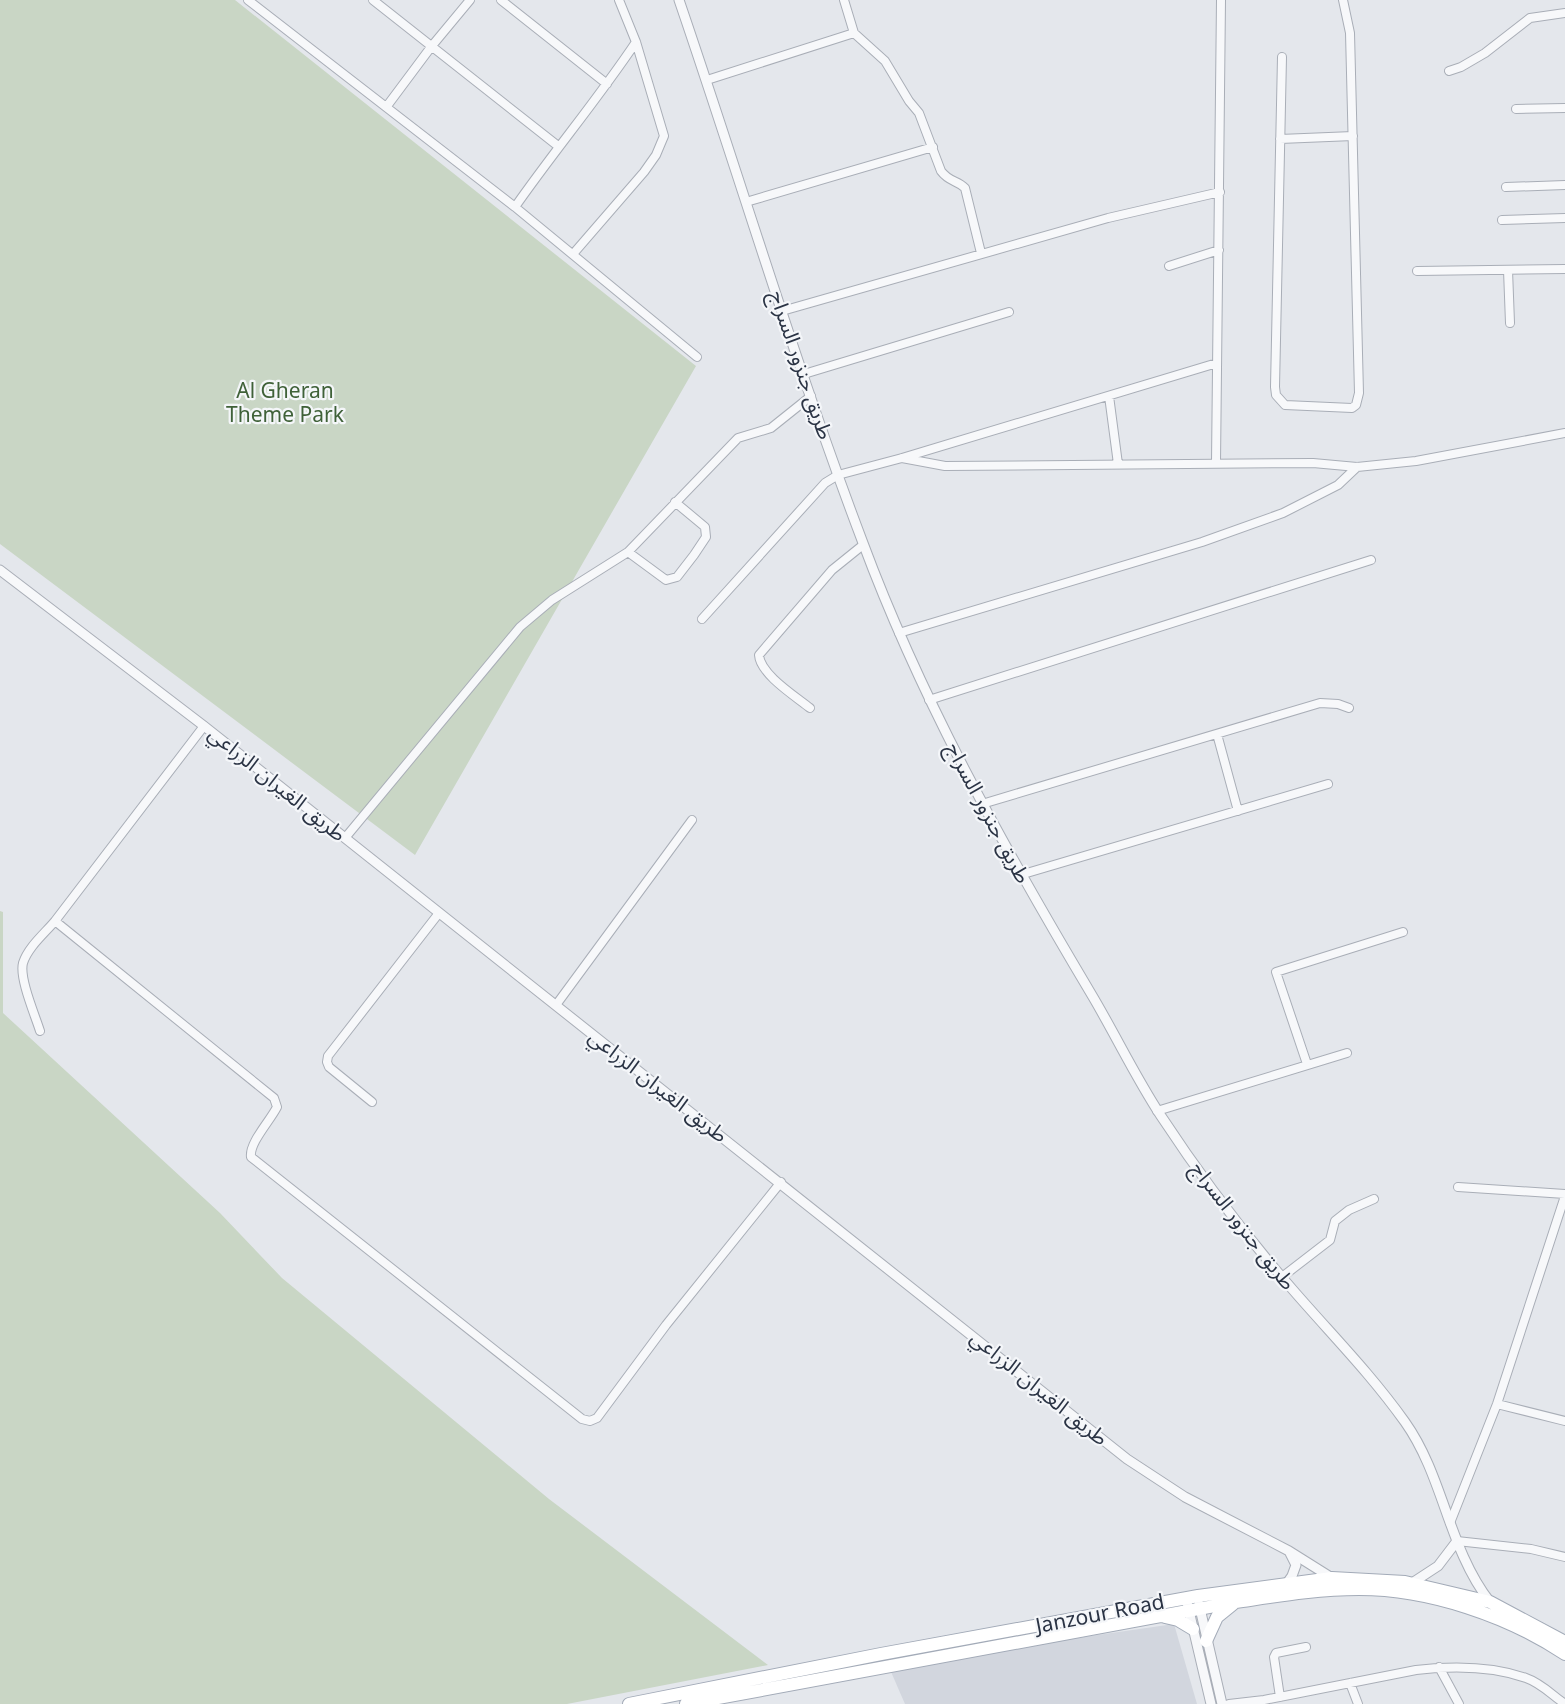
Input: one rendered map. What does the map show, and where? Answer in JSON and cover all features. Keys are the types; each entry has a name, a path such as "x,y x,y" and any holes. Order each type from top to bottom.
{"main road":[{"name":"Janzour Road","path":"628,1704 870,1656 1193,1604 1287,1583 1332,1578 1412,1583 1490,1602 1565,1642"},
{"name":"Janzour Road","path":"686,1704 1161,1616 1193,1604 1236,1602 1326,1590 1360,1589 1406,1593 1488,1614 1541,1638 1565,1654"},
{"path":"1206,1641 1216,1617 1236,1602"},
{"path":"1161,1616 1178,1620 1193,1629"}],"street":[{"path":"373,0 558,146"},
{"path":"387,106 470,0"},
{"path":"501,0 608,84"},
{"path":"573,254 644,172 661,146 663,136 636,42 619,0"},
{"name":"طريق جنزور السراج","path":"679,0 838,475 863,544 929,700 1020,875 1120,1042 1157,1111 1209,1186 1282,1277 1371,1375 1408,1427 1420,1446 1470,1572 1490,1602"},
{"path":"844,0 854,33 885,61 909,102 919,113 941,171 946,178 965,188 981,253"},
{"path":"1215,463 1221,0"},
{"path":"1282,57 1276,395 1285,405 1352,408 1356,405 1359,393 1350,33 1343,0"},
{"path":"253,1 573,254 697,357"},
{"path":"1449,70 1461,67 1485,53 1530,18 1565,13"},
{"path":"707,81 854,33"},
{"path":"514,207 558,146 608,84 636,42"},
{"path":"1516,109 1565,108"},
{"path":"1280,139 1353,136"},
{"path":"746,202 933,147"},
{"path":"1506,187 1565,185"},
{"path":"782,311 1108,218 1220,192"},
{"path":"1502,220 1565,218"},
{"path":"1169,266 1219,250"},
{"path":"1417,271 1565,269"},
{"path":"1508,270 1510,322"},
{"path":"804,374 1009,312"},
{"path":"702,619 825,483 838,475 902,458 1217,363"},
{"path":"345,838 520,627 552,600 628,552 738,438 771,428 811,396"},
{"path":"1109,396 1118,464"},
{"path":"902,458 945,466 1313,463 1357,467 1416,461 1565,433"},
{"path":"899,633 1202,542 1282,513 1338,485 1357,467"},
{"path":"628,552 666,580 677,577 706,537 705,527 675,502"},
{"path":"810,708 766,671 760,663 759,655 832,570 863,544"},
{"path":"929,700 1371,560"},
{"name":"طريق الغيران الزراعي","path":"0,570 204,726 1127,1459 1195,1502 1289,1551 1332,1578"},
{"path":"982,804 1320,703 1338,704 1349,708"},
{"path":"40,1031 23,975 23,964 28,951 55,921 204,726"},
{"path":"1216,734 1238,811"},
{"path":"1020,875 1328,784"},
{"path":"556,1005 692,820"},
{"path":"372,1102 329,1067 328,1056 439,913"},
{"path":"55,921 274,1098 277,1107 253,1144 250,1151 251,1158 582,1419 590,1421 597,1418 666,1325 781,1182"},
{"path":"1306,1064 1276,972 1403,932"},
{"path":"1157,1111 1347,1053"},
{"path":"1450,1523 1497,1404 1565,1195 1458,1187"},
{"path":"1282,1277 1330,1240 1335,1221 1349,1210 1374,1199"},
{"path":"1497,1404 1565,1422"},
{"path":"1412,1583 1426,1576 1438,1566 1456,1541 1531,1549 1565,1557"},
{"path":"1287,1583 1296,1565 1289,1551"},
{"path":"1193,1604 1193,1629 1211,1704"},
{"path":"1193,1604 1206,1641 1222,1704"},
{"path":"1280,1697 1274,1657 1276,1653 1306,1647"},
{"path":"1439,1667 1459,1704"},
{"path":"1229,1704 1265,1702 1280,1697 1439,1667 1497,1671 1527,1678 1564,1704"},
{"path":"1350,1683 1358,1704"}],"shaded area":[{"path":"1174,1624 1197,1704 905,1704 888,1665"}],"green space":[{"name":"Al Gheran Theme Park","path":"0,0 235,0 696,366 415,855 0,544"},
{"path":"0,911 3,912 3,1013 220,1213 282,1278 549,1499 768,1665 567,1704 0,1704"}]}
